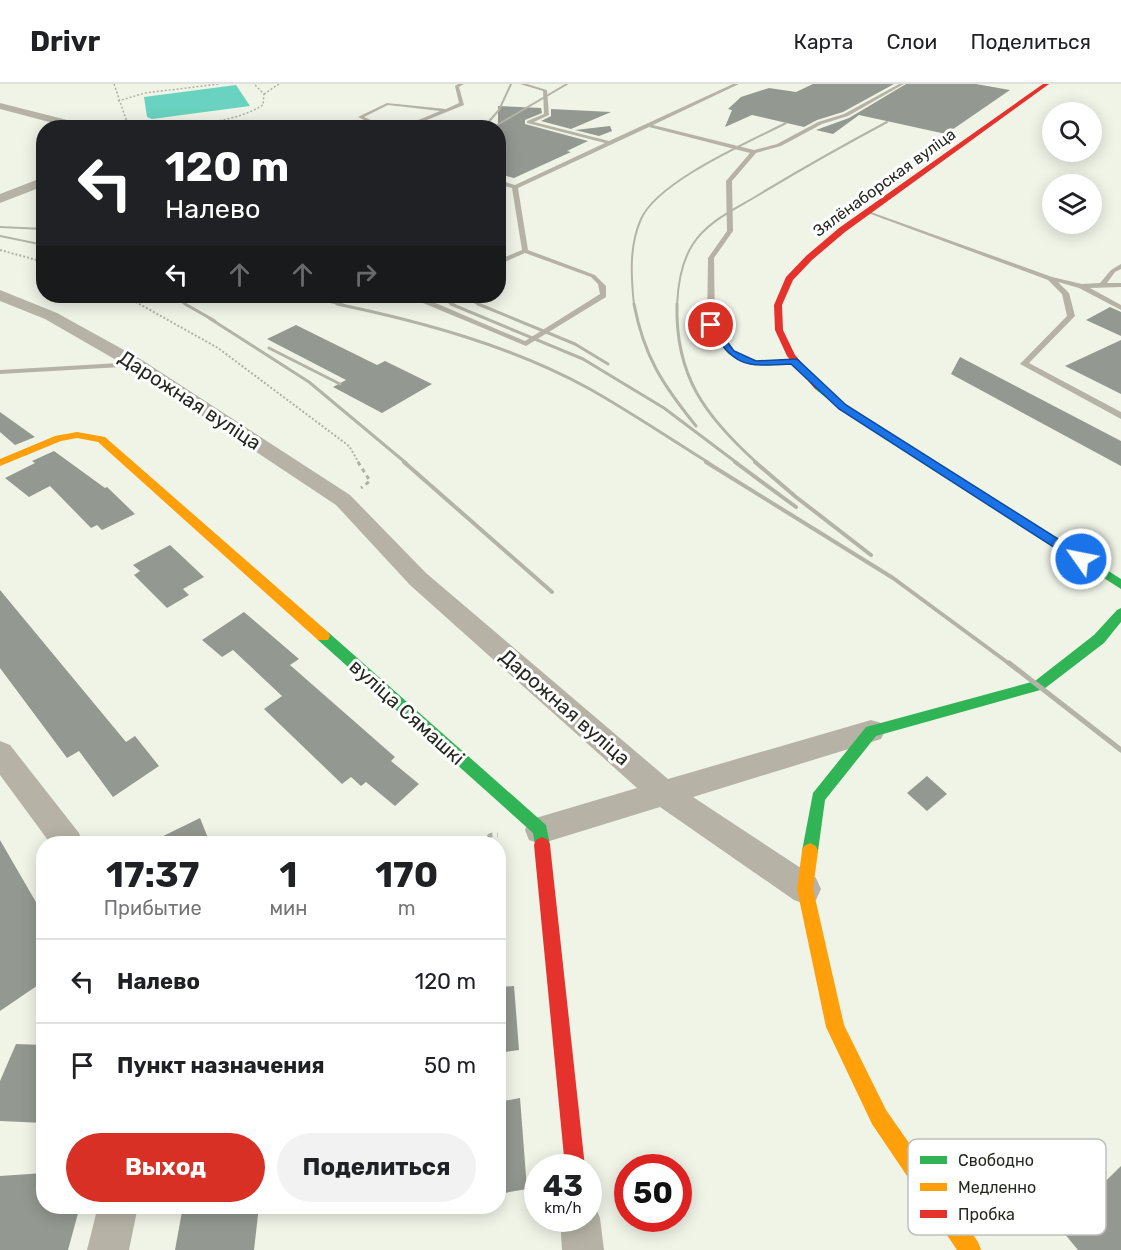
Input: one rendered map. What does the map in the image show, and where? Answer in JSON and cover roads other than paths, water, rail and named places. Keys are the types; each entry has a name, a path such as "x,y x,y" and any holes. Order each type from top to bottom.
{"main road":[{"name":"Зялёнаборская вуліца","path":"1046,84 817,251 793,274 784,287 778,302 777,318 780,336 794,361 843,407 1121,585"},
{"name":"вуліца Сямашкі","path":"0,463 59,438 77,435 101,439 540,830"},
{"path":"908,1159 879,1117 835,1027 805,889 819,798 871,730 1039,685 1099,639 1121,613"},
{"path":"540,830 574,1154"},
{"path":"960,1235 970,1250"}],"street":[{"path":"0,106 55,120"},
{"path":"0,199 36,184"},
{"name":"Дарожная вуліца","path":"0,295 51,316 136,364 343,500 418,579 665,794 805,889"},
{"path":"540,830 871,730"},
{"path":"0,753 63,836"},
{"path":"108,1250 116,1214"},
{"path":"581,1232 583,1250"}],"lane":[{"path":"421,120 462,104 457,86 462,84"},
{"path":"522,84 544,90 547,115 529,122 610,143"},
{"path":"506,184 515,187 737,84"},
{"path":"648,125 754,152 779,145 820,123 846,115 902,84"},
{"path":"367,120 360,117 387,104 446,110"},
{"path":"754,152 729,181 730,231 711,258 711,325 730,352 755,363 794,361"},
{"path":"515,187 525,251"},
{"path":"870,212 1050,278 1082,286 1121,308"},
{"path":"430,303 526,344 603,295 604,288 593,276 525,251 506,259"},
{"path":"1102,285 1113,271 1121,266"},
{"path":"1050,278 1065,292 1071,316 1024,364 1121,416"},
{"path":"1082,286 1121,285"},
{"path":"0,372 136,364"}],"water":[{"path":"236,85 250,106 152,119 147,117 144,97"}],"railway":[{"path":"490,120 499,110 511,84"},
{"path":"506,120 567,84"},
{"path":"677,305 679,281 686,258 693,244 706,229 729,212 887,122"},
{"path":"634,305 632,272 634,240 641,219 651,205 666,191 706,164 786,123"},
{"path":"0,227 36,229"},
{"path":"0,236 36,243"},
{"path":"183,303 187,305"},
{"path":"335,303 345,305"},
{"path":"450,303 455,305"},
{"path":"476,303 481,305"},
{"path":"185,304 215,321"},
{"path":"337,304 434,327 497,348 559,373 634,415 709,463"},
{"path":"451,304 583,359 664,408 737,463"},
{"path":"478,304 575,344 608,364"},
{"path":"634,304 643,340 656,370 696,426"},
{"path":"677,305 681,353 697,393 722,428 757,463"},
{"path":"209,318 309,382 406,463"},
{"path":"269,348 340,384"},
{"path":"404,462 552,592"},
{"path":"706,462 893,578 1011,665"},
{"path":"735,462 796,507"},
{"path":"755,462 871,555"},
{"path":"1009,663 1121,750"}]}
